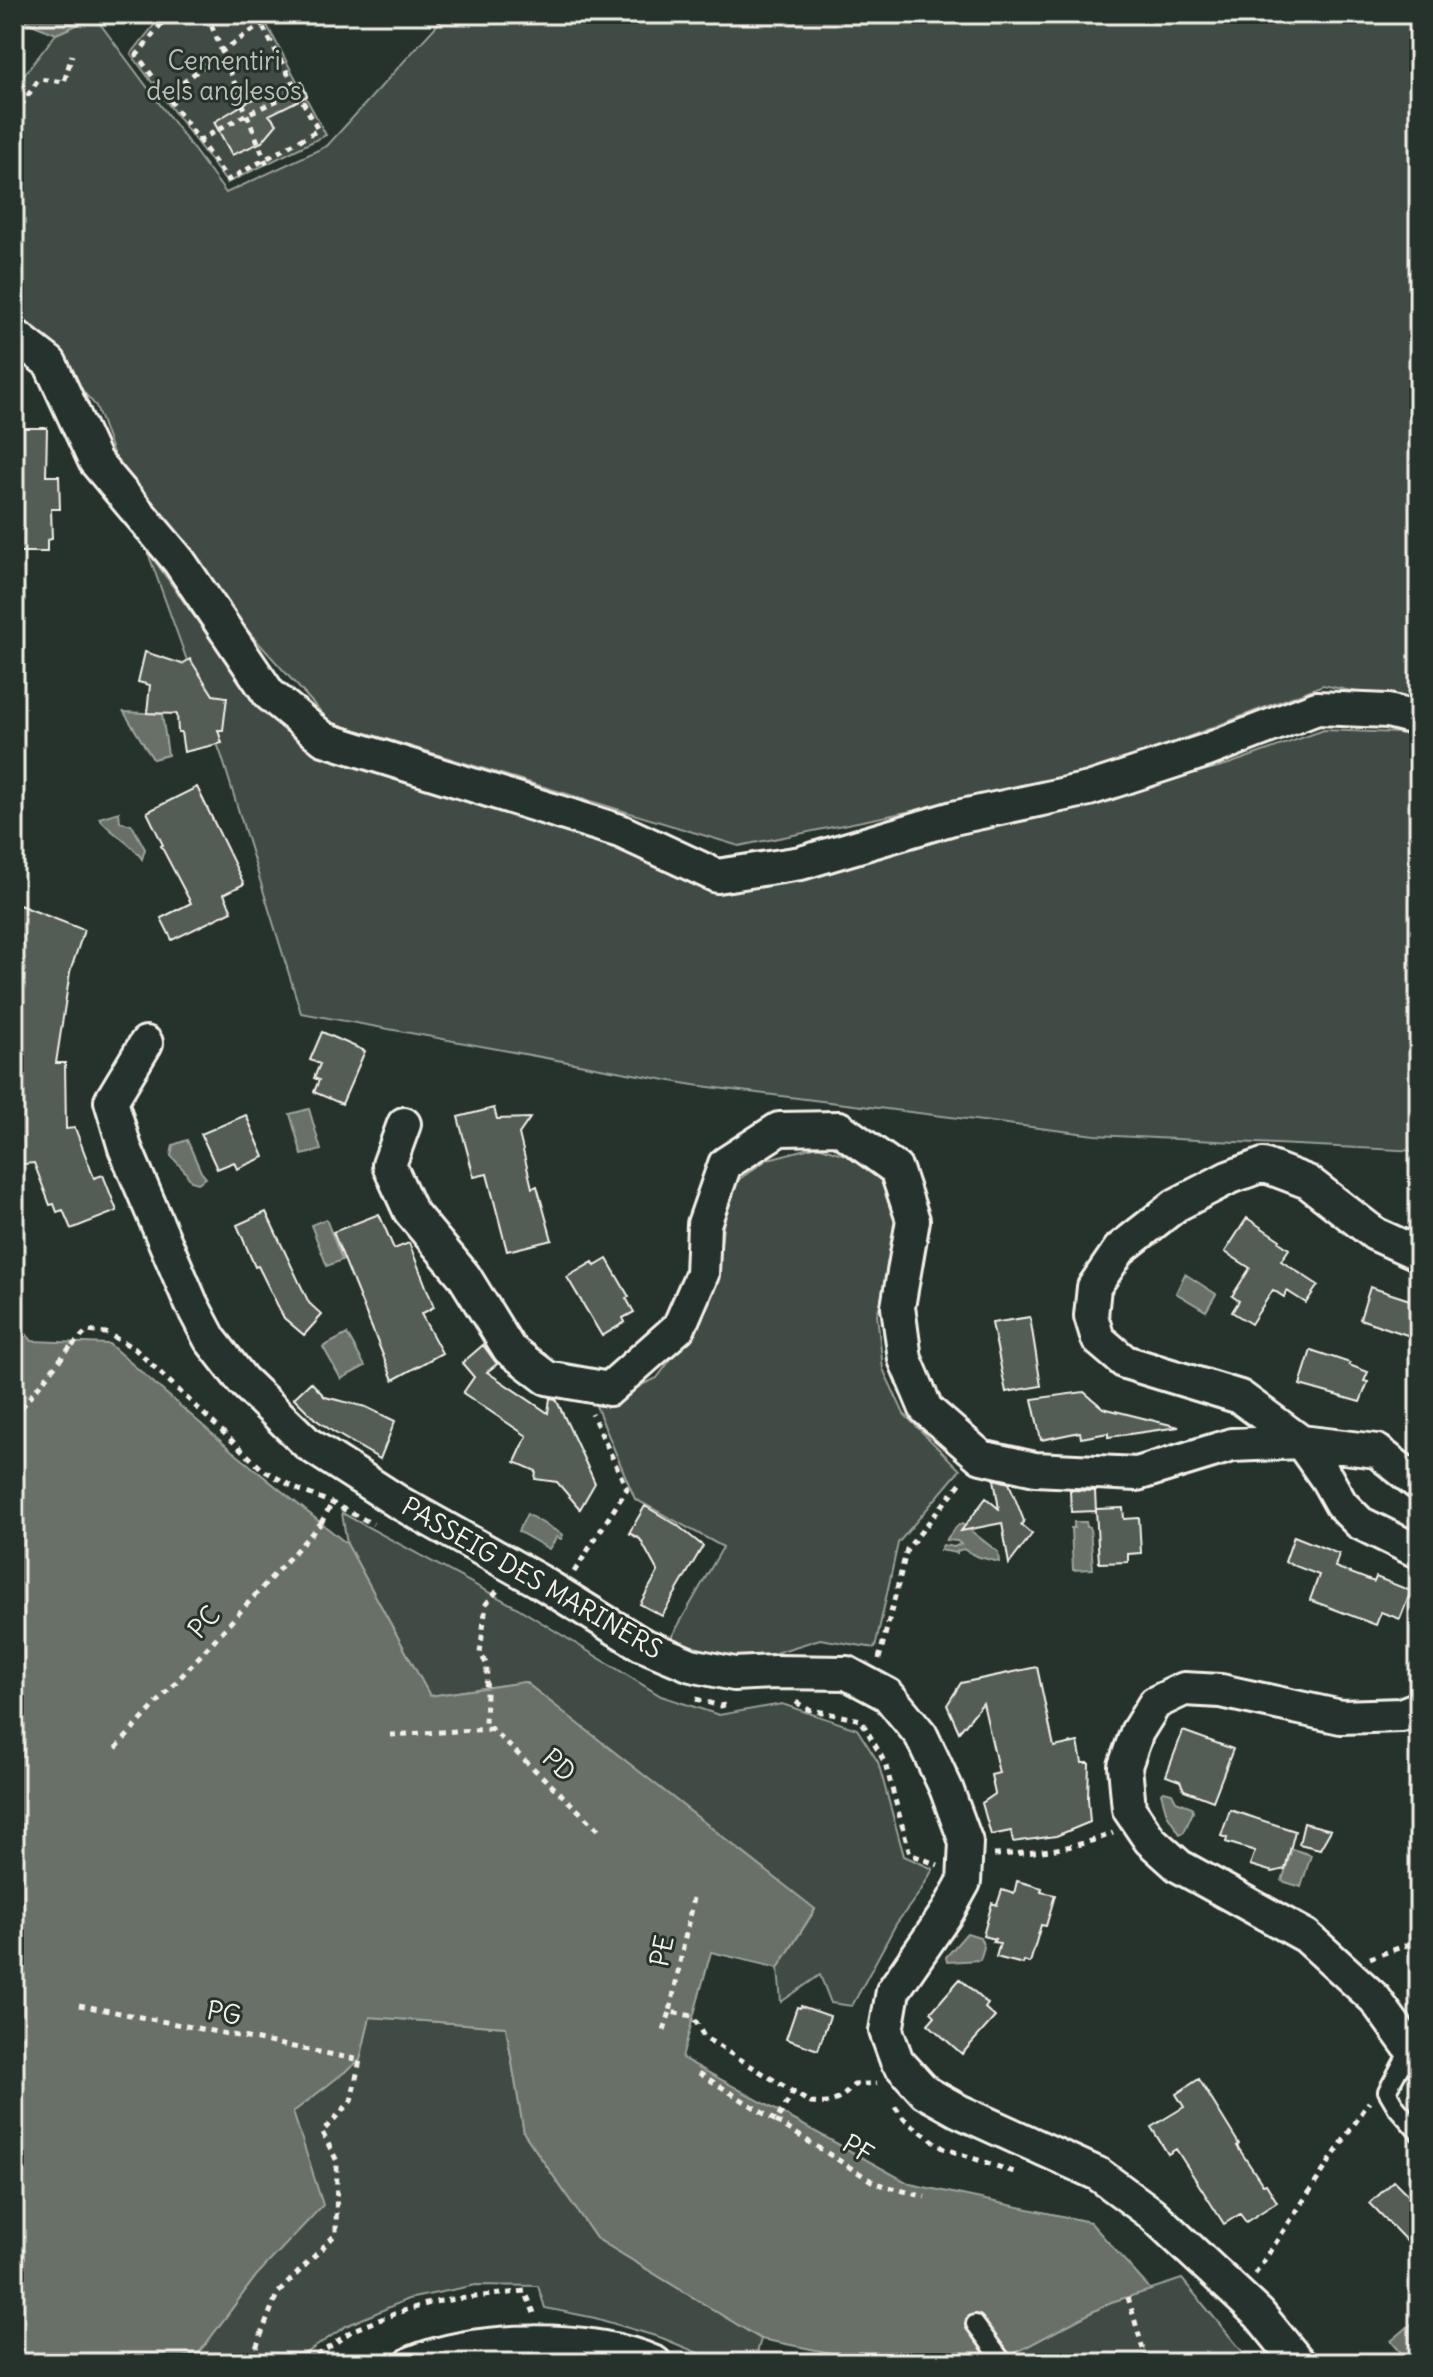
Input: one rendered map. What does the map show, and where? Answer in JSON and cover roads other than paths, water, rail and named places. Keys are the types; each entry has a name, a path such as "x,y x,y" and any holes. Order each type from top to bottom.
{"street":[{"path":"14,335 50,363 95,461 179,561 269,694 324,739 620,831 717,876 801,863 953,818 1089,789 1205,751 1317,708 1388,711 1419,719"},
{"name":"PASSEIG DES MARINERS","path":"146,1043 111,1101 125,1148 191,1303 210,1339 242,1380 308,1444 398,1502 641,1644 691,1665 734,1674 847,1673 888,1695 921,1735 966,1842 952,1861 964,1882 948,1911 893,1991 886,2031 897,2061 925,2092 1098,2174 1151,2213 1259,2314 1299,2363"},
{"path":"404,1124 389,1165 410,1211 464,1276 509,1349 547,1378 609,1389 679,1327 702,1274 704,1224 725,1164 779,1129 839,1128 896,1169 913,1220 898,1307 905,1359 926,1409 981,1457 1035,1469 1137,1474 1232,1445 1301,1442 1377,1451 1419,1484"},
{"path":"1419,1254 1375,1234 1308,1182 1263,1165 1228,1178 1176,1205 1120,1249 1094,1287 1091,1316 1098,1339 1125,1362 1240,1397 1301,1442 1341,1504 1360,1523 1419,1552"},
{"path":"1414,2054 1375,1999 1306,1936 1179,1866 1150,1840 1129,1809 1125,1766 1137,1732 1155,1703 1184,1689 1221,1691 1341,1717 1401,1715 1419,1708"},
{"path":"412,2363 429,2356 483,2345 547,2342 598,2348 655,2363"}],"lane":[{"path":"1414,2054 1387,2091 1419,2133"},
{"path":"975,2324 1004,2363"}],"park label":[{"name":"Cementiri dels anglesos","path":"224,76"}]}
